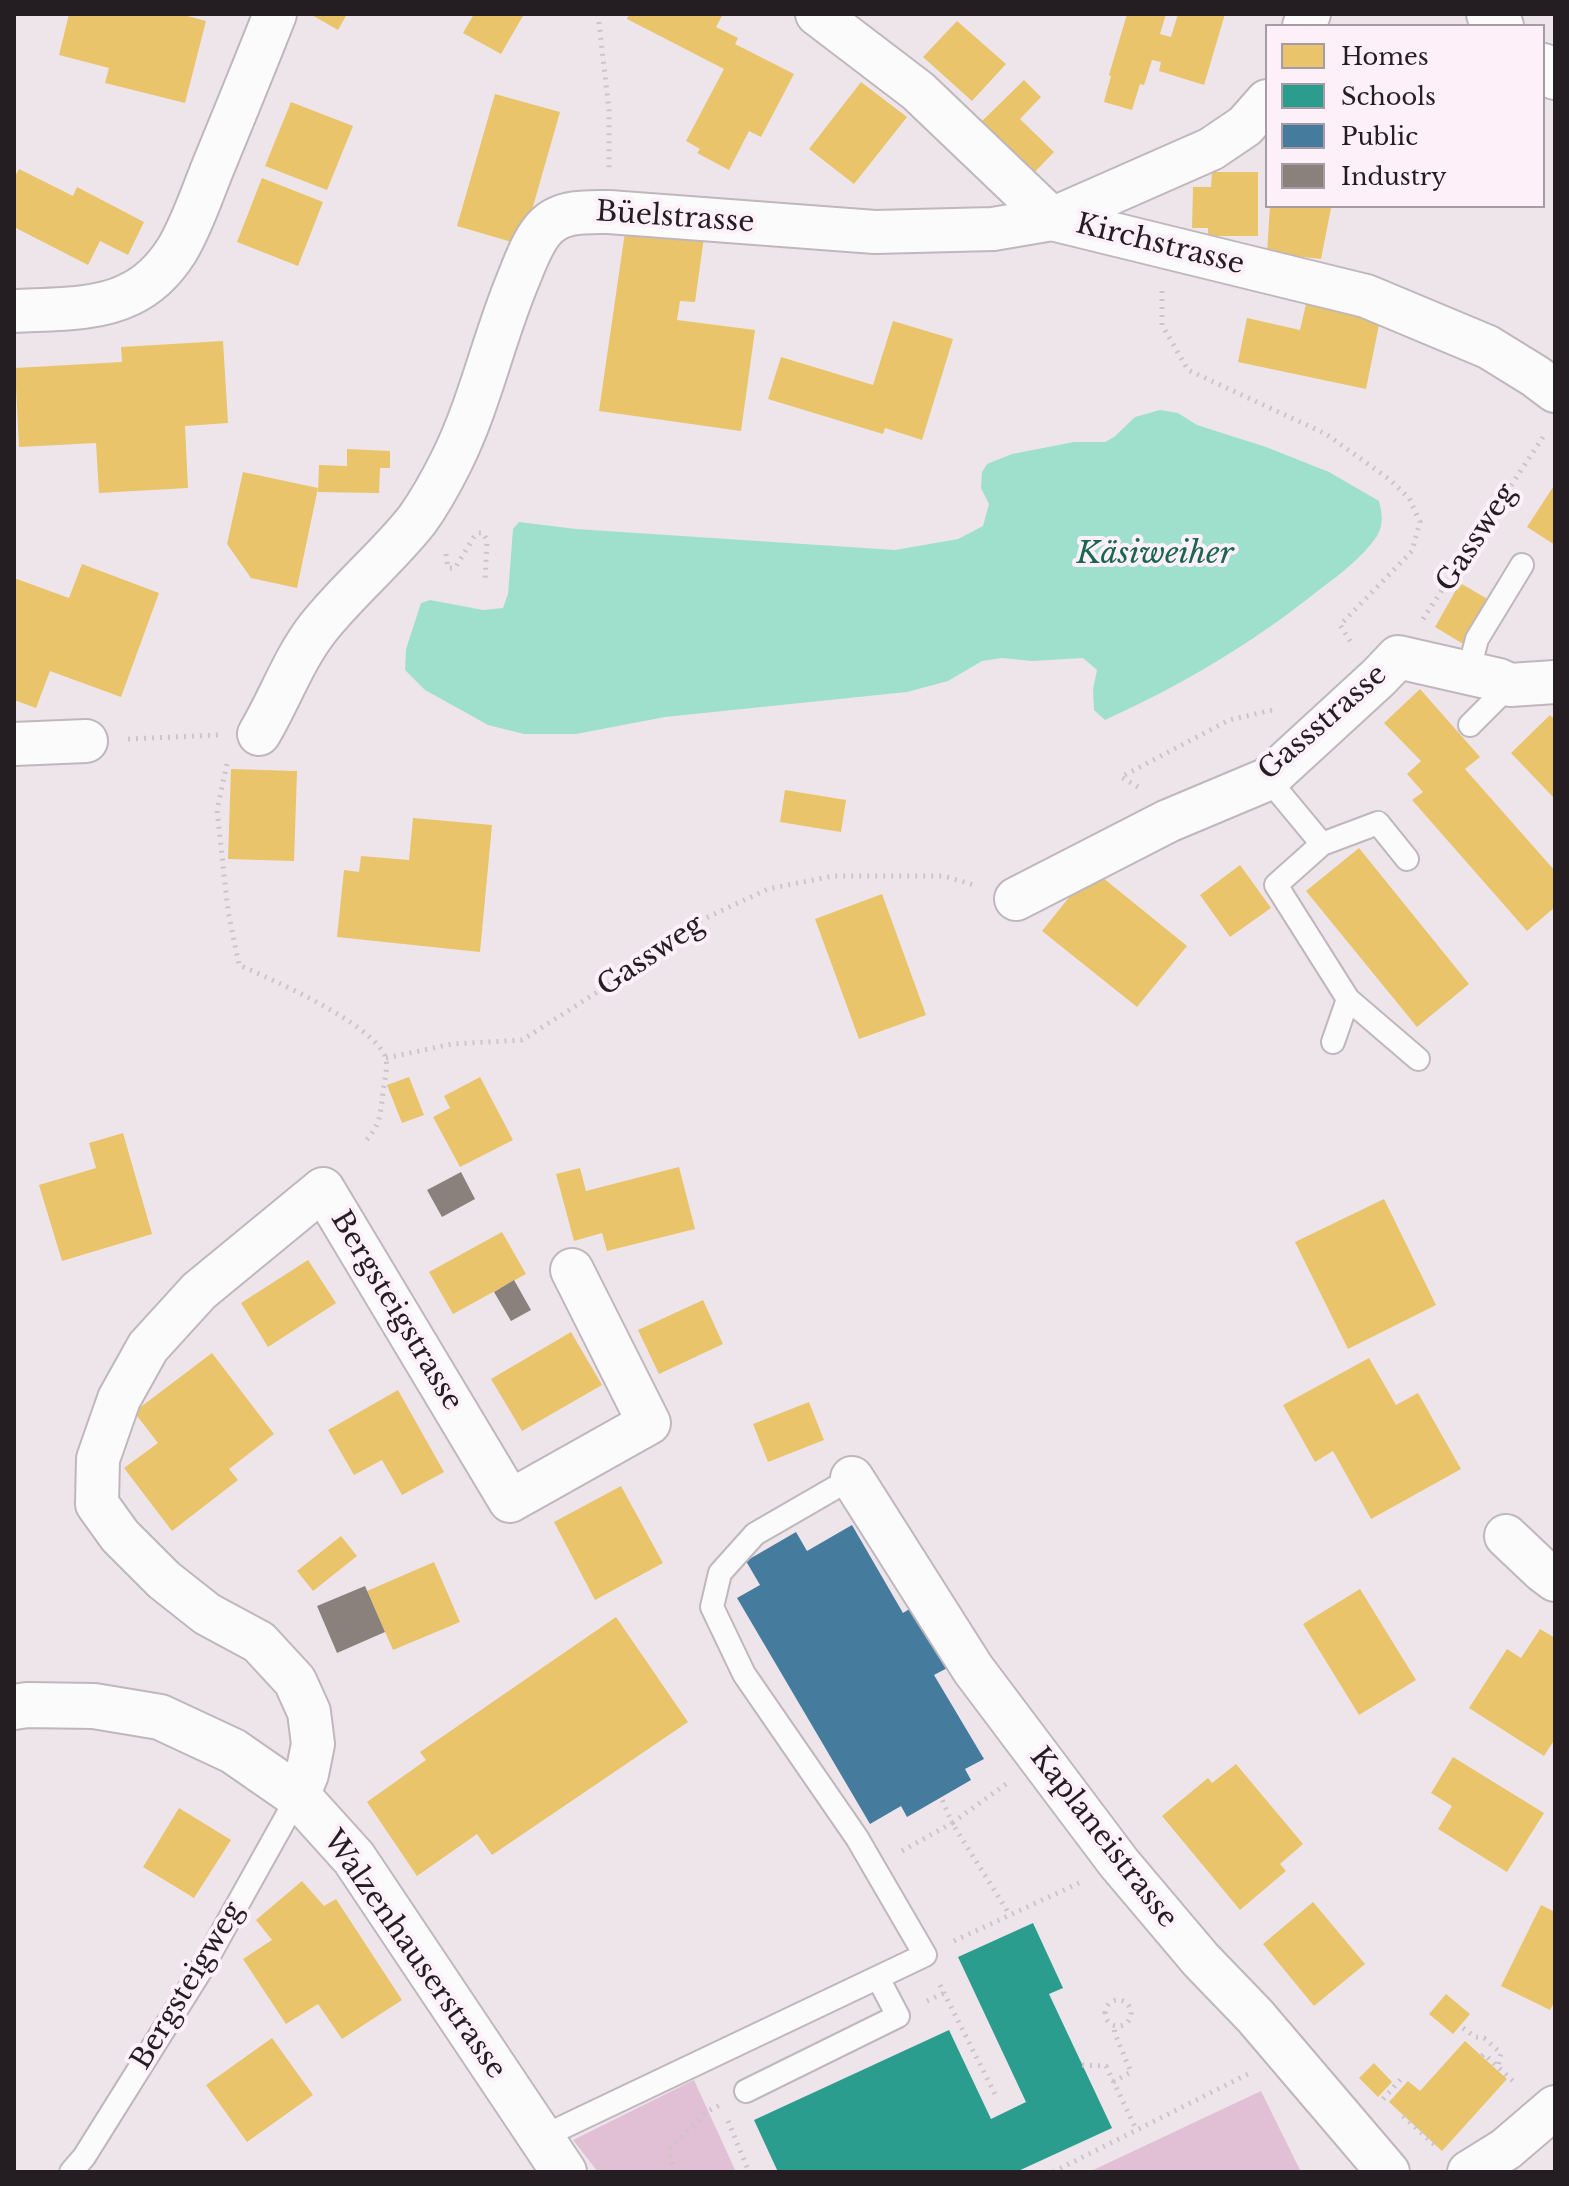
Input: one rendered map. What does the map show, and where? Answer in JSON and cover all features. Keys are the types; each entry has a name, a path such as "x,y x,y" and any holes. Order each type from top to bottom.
{"street":[{"path":"14,311 114,301 146,285 164,268 177,250 194,214 275,14"},
{"name":"Kirchstrasse","path":"817,14 918,91 1052,219 1366,296 1488,347 1555,391"},
{"name":"Büelstrasse","path":"259,734 301,652 319,626 416,520 452,460 532,245 554,219 576,212 609,212 875,232 993,229 1052,219 1211,149 1245,126 1265,103"},
{"name":"Gassstrasse","path":"1016,899 1168,821 1268,779 1389,667 1468,673 1510,685 1555,682"},
{"path":"14,744 86,741"},
{"name":"Bergsteigstrasse","path":"298,1796 307,1774 313,1744 309,1712 295,1681 259,1642 207,1614 164,1580 120,1536 97,1504 98,1459 119,1399 148,1347 199,1291 323,1189 510,1501 649,1423 572,1270"},
{"name":"Kaplaneistrasse","path":"852,1478 973,1669 1119,1863 1388,2172"},
{"path":"1506,1536 1555,1580"},
{"name":"Walzenhauserstrasse","path":"14,1707 94,1706 160,1717 233,1751 298,1796 354,1858 552,2155"},
{"path":"1457,2163 1506,2149 1555,2107"}],"lane":[{"path":"1468,673 1477,639 1522,565"},
{"path":"1470,725 1510,685"},
{"path":"1268,779 1322,844"},
{"path":"1407,859 1378,823 1322,844 1276,885 1348,999 1418,1059"},
{"path":"1333,1042 1348,999"},
{"path":"552,2155 925,1955 857,1838 744,1674 712,1607 720,1573 755,1534 852,1478"},
{"name":"Bergsteigweg","path":"71,2172 84,2157 201,1970 298,1796"},
{"path":"746,2091 898,2016 878,1978"}],"path":[{"path":"598,14 609,110 609,212"},
{"path":"1168,246 1162,291 1162,325 1188,370 1326,434 1389,479 1409,498 1420,522 1412,551 1340,625 1357,652 1389,667"},
{"name":"Gassweg","path":"1389,667 1546,433"},
{"path":"424,508 445,536 448,568 455,568 478,533 486,536 485,583"},
{"path":"1168,821 1150,793 1121,777 1229,720 1287,707"},
{"path":"86,741 259,734"},
{"path":"259,734 229,759 217,810 228,911 239,965 346,1018 377,1045 386,1058 380,1116 376,1129 364,1143"},
{"name":"Gassweg","path":"386,1058 452,1044 522,1040 618,979 680,930 768,889 833,876 944,876 1016,899"},
{"path":"873,1867 952,1823 1008,1782"},
{"path":"941,1797 952,1823 1010,1915"},
{"path":"996,2096 925,1955 1083,1881"},
{"path":"1113,2082 1131,2072 1114,2026 1106,2017 1106,2009 1111,2002 1124,2001 1130,2007 1131,2016 1127,2024 1114,2026"},
{"path":"1463,2028 1475,2037 1484,2038 1501,2053 1498,2067 1484,2054 1482,2056"},
{"path":"1082,2065 1106,2066 1136,2129"},
{"path":"1053,2172 1253,2071"},
{"path":"1401,2079 1383,2099 1457,2163"},
{"path":"674,2172 669,2149 708,2111 746,2091"},
{"path":"721,2105 749,2172"}],"shaded area":[{"path":"694,2080 736,2172 598,2172 573,2140"},
{"path":"1261,2091 1301,2172 1089,2172"}],"water":[{"name":"Käsiweiher","path":"1160,410 1178,413 1197,425 1266,447 1329,472 1379,501 1382,523 1377,536 1358,559 1269,628 1189,677 1105,720 1094,710 1093,689 1097,670 1083,658 1032,661 1002,658 982,661 948,681 907,692 665,717 576,734 524,734 488,725 425,690 405,670 406,649 421,603 430,600 483,610 503,608 508,594 513,529 519,522 576,529 895,550 958,539 983,526 989,504 981,488 982,472 987,464 1012,454 1074,442 1105,442 1135,417"}],"building: Homes":[{"path":"69,14 180,14 206,21 185,103 105,83 109,68 59,55"},
{"path":"310,14 347,14 338,30"},
{"path":"474,14 524,14 501,54 463,33"},
{"path":"629,14 723,14 716,27 738,38 735,44 794,74 761,137 749,131 729,170 697,153 700,149 686,141 724,69 627,19"},
{"path":"1127,14 1166,14 1160,34 1171,37 1178,14 1225,14 1204,85 1159,71 1161,62 1152,60 1132,110 1104,102"},
{"path":"957,21 1006,64 972,101 923,57"},
{"path":"1024,80 1041,97 1020,119 1054,152 1029,178 977,126"},
{"path":"861,82 907,117 854,184 809,149"},
{"path":"495,94 560,112 522,245 457,226"},
{"path":"291,102 353,126 327,190 265,166"},
{"path":"19,169 73,196 77,187 144,222 128,255 100,241 88,265 14,227 14,178"},
{"path":"1212,172 1258,172 1258,236 1208,236 1208,228 1192,228 1193,187 1211,187"},
{"path":"262,178 323,202 298,266 237,242"},
{"path":"1270,208 1331,208 1321,259 1267,253"},
{"path":"626,225 704,237 695,302 680,301 677,320 755,330 741,431 599,411"},
{"path":"1306,304 1380,320 1366,389 1238,362 1247,318 1300,330"},
{"path":"893,321 953,339 922,440 885,428 883,434 768,399 781,357 873,385"},
{"path":"223,341 228,423 185,426 188,488 99,493 96,443 19,447 15,368 122,362 121,347"},
{"path":"347,449 390,451 390,468 380,468 379,493 318,492 319,465 347,466"},
{"path":"243,472 318,488 297,588 251,578 227,544"},
{"path":"1555,484 1555,545 1527,527"},
{"path":"82,564 159,593 121,697 50,671 36,708 14,700 14,578 69,598"},
{"path":"1460,583 1491,601 1465,645 1435,627"},
{"path":"1420,689 1480,757 1465,769 1555,871 1555,907 1527,931 1412,800 1423,792 1407,774 1421,761 1384,723"},
{"path":"1550,715 1555,720 1553,797 1511,753"},
{"path":"231,769 297,771 294,861 228,859"},
{"path":"785,790 846,800 841,832 780,822"},
{"path":"413,818 492,825 480,952 337,937 344,870 359,872 361,856 409,860"},
{"path":"1359,848 1469,984 1417,1027 1306,891"},
{"path":"1240,865 1271,908 1230,937 1200,895"},
{"path":"1092,869 1187,946 1137,1007 1042,931"},
{"path":"882,894 926,1015 859,1039 815,919"},
{"path":"409,1077 424,1115 402,1123 387,1085"},
{"path":"480,1077 513,1140 460,1167 433,1117 450,1108 444,1096"},
{"path":"123,1133 152,1234 62,1261 39,1185 96,1168 89,1143"},
{"path":"679,1167 695,1229 607,1251 602,1233 574,1241 556,1174 580,1168 586,1191"},
{"path":"1384,1199 1436,1305 1348,1349 1295,1242"},
{"path":"502,1232 526,1274 453,1314 429,1272"},
{"path":"308,1260 336,1303 268,1347 241,1303"},
{"path":"703,1300 723,1344 659,1374 638,1330"},
{"path":"571,1332 602,1385 522,1431 491,1379"},
{"path":"212,1353 274,1434 229,1469 238,1480 172,1531 124,1468 158,1443 134,1412"},
{"path":"1369,1358 1396,1405 1418,1393 1461,1469 1371,1519 1333,1451 1315,1462 1283,1405"},
{"path":"398,1390 444,1472 402,1495 382,1460 354,1475 328,1430"},
{"path":"809,1402 824,1440 768,1462 753,1424"},
{"path":"621,1486 663,1563 595,1600 554,1522"},
{"path":"341,1536 357,1556 313,1591 297,1571"},
{"path":"434,1562 460,1622 393,1650 367,1591"},
{"path":"1360,1589 1416,1680 1359,1715 1303,1624"},
{"path":"616,1617 688,1722 492,1855 477,1834 417,1876 367,1802 426,1760 420,1752"},
{"path":"1540,1629 1555,1638 1555,1739 1544,1756 1469,1708 1507,1649 1521,1658"},
{"path":"1453,1757 1544,1813 1507,1872 1438,1829 1452,1806 1431,1793"},
{"path":"1236,1764 1303,1844 1280,1864 1286,1871 1240,1910 1162,1816 1208,1778 1212,1783"},
{"path":"179,1808 231,1840 194,1898 143,1867"},
{"path":"302,1881 324,1906 336,1899 402,2000 342,2039 318,2004 286,2024 243,1959 272,1940 256,1920"},
{"path":"1313,1902 1365,1964 1314,2006 1263,1944"},
{"path":"1541,1905 1555,1912 1555,2001 1550,2010 1501,1986"},
{"path":"1446,1994 1470,2014 1453,2034 1429,2014"},
{"path":"272,2038 313,2095 247,2142 206,2085"},
{"path":"1465,2041 1507,2079 1442,2151 1389,2102 1408,2081 1420,2091"},
{"path":"1374,2063 1392,2082 1378,2097 1359,2078"}],"building: Schools":[{"path":"1033,1923 1063,1988 1049,1994 1112,2128 1016,2172 778,2172 754,2120 949,2030 991,2119 1026,2102 958,1957"}],"building: Public":[{"path":"852,1525 903,1613 916,1605 951,1666 934,1675 984,1759 965,1769 971,1780 907,1817 901,1806 870,1824 737,1598 760,1585 746,1561 796,1532 807,1551"}],"building: Industry":[{"path":"461,1172 475,1199 442,1217 427,1190"},
{"path":"514,1280 531,1310 511,1321 494,1292"},
{"path":"365,1586 385,1632 337,1653 317,1606"}]}
